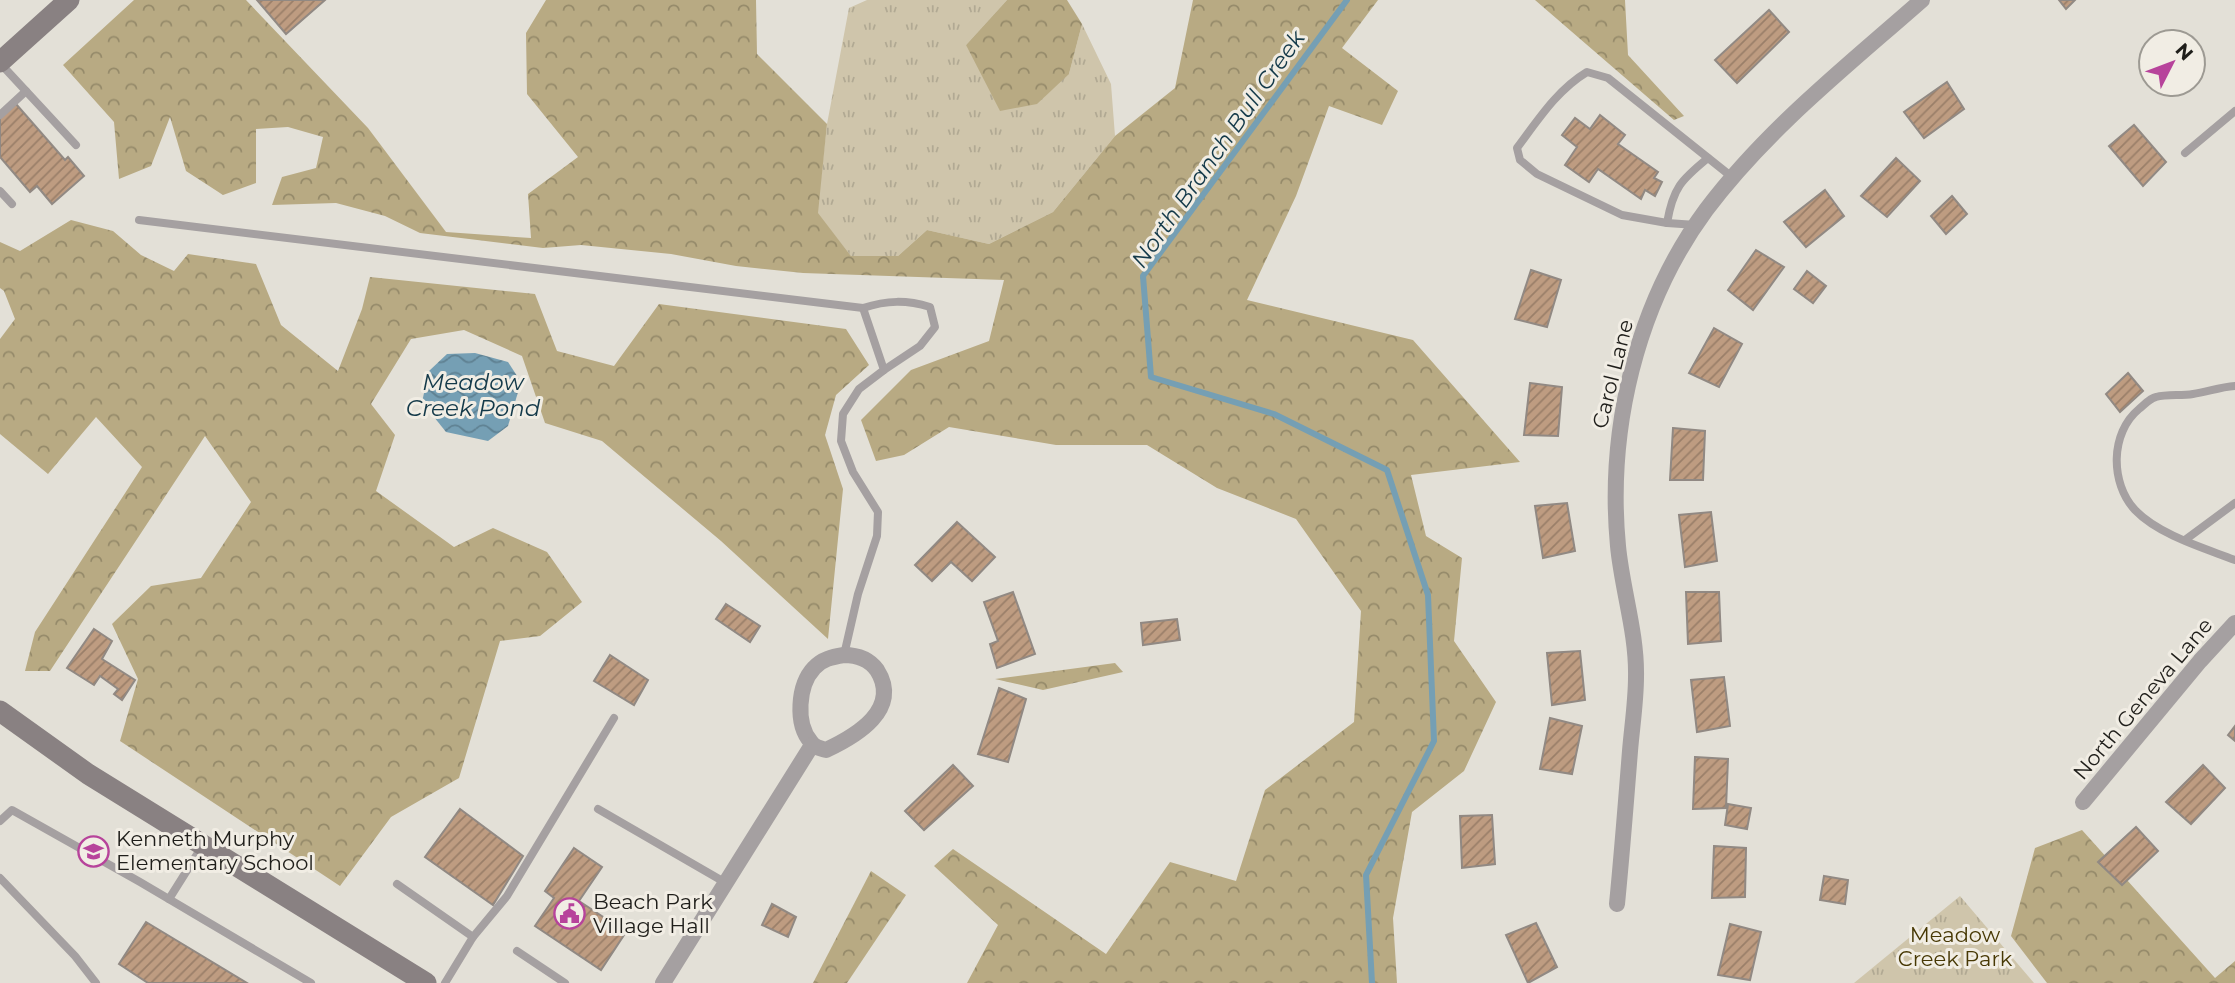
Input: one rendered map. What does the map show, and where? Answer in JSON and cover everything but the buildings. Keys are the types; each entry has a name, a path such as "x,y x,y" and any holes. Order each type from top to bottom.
{"main road":[{"path":"0,62 69,0"},
{"path":"0,711 88,774 426,983"}],"street":[{"name":"Carol Lane","path":"1617,904 1636,676 1618,547 1615,480 1620,425 1631,373 1650,311 1678,253 1732,177 1788,118 1922,0"},
{"name":"North Geneva Lane","path":"2083,802 2200,661 2235,624"},
{"path":"857,655 873,665 882,679 885,693 882,706 872,721 846,740 826,750 812,745 803,730 801,711 805,680 815,666 829,657 857,655"},
{"path":"663,983 812,745"}],"lane":[{"path":"0,62 76,145"},
{"path":"1696,225 1622,215 1537,174 1520,160 1517,148 1555,98 1572,81 1587,72 1608,78 1732,177"},
{"path":"0,115 26,91"},
{"path":"2185,153 2235,111"},
{"path":"1667,223 1671,202 1682,179 1708,158"},
{"path":"0,191 12,204"},
{"path":"139,220 863,307 884,301 915,302 930,307 935,327 920,346 859,389 843,414 841,441 853,471 878,512 877,536 858,594 844,655"},
{"path":"863,307 884,370"},
{"path":"2235,386 2195,394 2154,397 2135,413 2120,435 2116,454 2121,484 2135,510 2157,526 2235,560"},
{"path":"2185,540 2235,503"},
{"path":"445,983 473,937 507,896 614,718"},
{"path":"598,809 726,883"},
{"path":"0,821 12,810 311,983"},
{"path":"170,899 203,845"},
{"path":"0,878 75,956 96,983"},
{"path":"397,884 473,937"},
{"path":"517,951 565,983"}],"green space":[{"path":"134,0 246,0 368,128 446,232 531,238 528,194 578,157 527,94 526,33 546,0 756,0 757,54 827,124 818,213 851,256 898,256 927,230 989,244 1053,212 1115,136 1175,88 1193,0 1378,0 1342,48 1398,91 1382,125 1329,106 1296,196 1247,300 1413,340 1520,462 1411,475 1426,536 1462,558 1454,641 1496,702 1464,771 1412,812 1393,918 1397,983 967,983 998,925 934,866 953,849 1106,954 1170,862 1236,881 1265,790 1354,722 1361,611 1296,519 1217,488 1147,445 1056,445 949,427 904,455 876,461 861,420 911,370 989,341 1004,280 803,273 736,266 671,254 581,245 543,248 420,233 385,216 336,203 272,205 282,177 316,168 323,137 288,127 256,129 256,183 223,195 186,171 170,117 151,166 119,179 114,122 63,65"},
{"path":"867,0 1007,0 966,45 1069,74 1082,24 1111,84 1115,136 1053,212 989,244 927,230 898,256 851,256 817,213 827,124 849,8"},
{"path":"1007,0 1067,0 1082,24 1069,74 1037,104 1000,111 966,45"},
{"path":"1535,0 1625,0 1628,55 1684,116 1674,120"},
{"path":"71,220 113,231 141,255 174,271 188,254 256,264 281,325 338,371 362,309 370,277 535,294 557,351 614,366 659,304 846,329 869,365 836,395 825,435 843,489 828,639 721,541 602,441 545,423 522,356 464,330 411,339 371,404 395,435 376,491 454,547 493,528 547,552 582,602 540,636 500,641 459,778 391,817 340,886 120,741 138,679 112,624 151,586 201,578 251,502 205,436 50,671 25,671 35,632 142,467 96,417 48,474 0,434 0,339 15,319 4,291 0,288 0,242 20,251"},
{"path":"1115,663 1123,672 1043,690 995,679"},
{"path":"2082,830 2215,978 2235,961 2235,983 2047,983 2011,936 2035,848"},
{"path":"871,871 906,895 847,983 813,983"},
{"name":"Meadow Creek Park","path":"1960,896 2034,983 1854,983"}],"water":[{"name":"Meadow Creek Pond","path":"475,353 508,362 521,382 508,426 488,441 446,432 422,402 429,371 447,354"}],"waterway":[{"name":"North Branch Bull Creek","path":"1347,0 1143,276 1151,377 1274,414 1387,470 1428,595 1434,741 1366,875 1372,983"}],"place":[{"name":"Kenneth Murphy Elementary School","path":"93,851"},
{"name":"Beach Park Village Hall","path":"570,914"}]}
